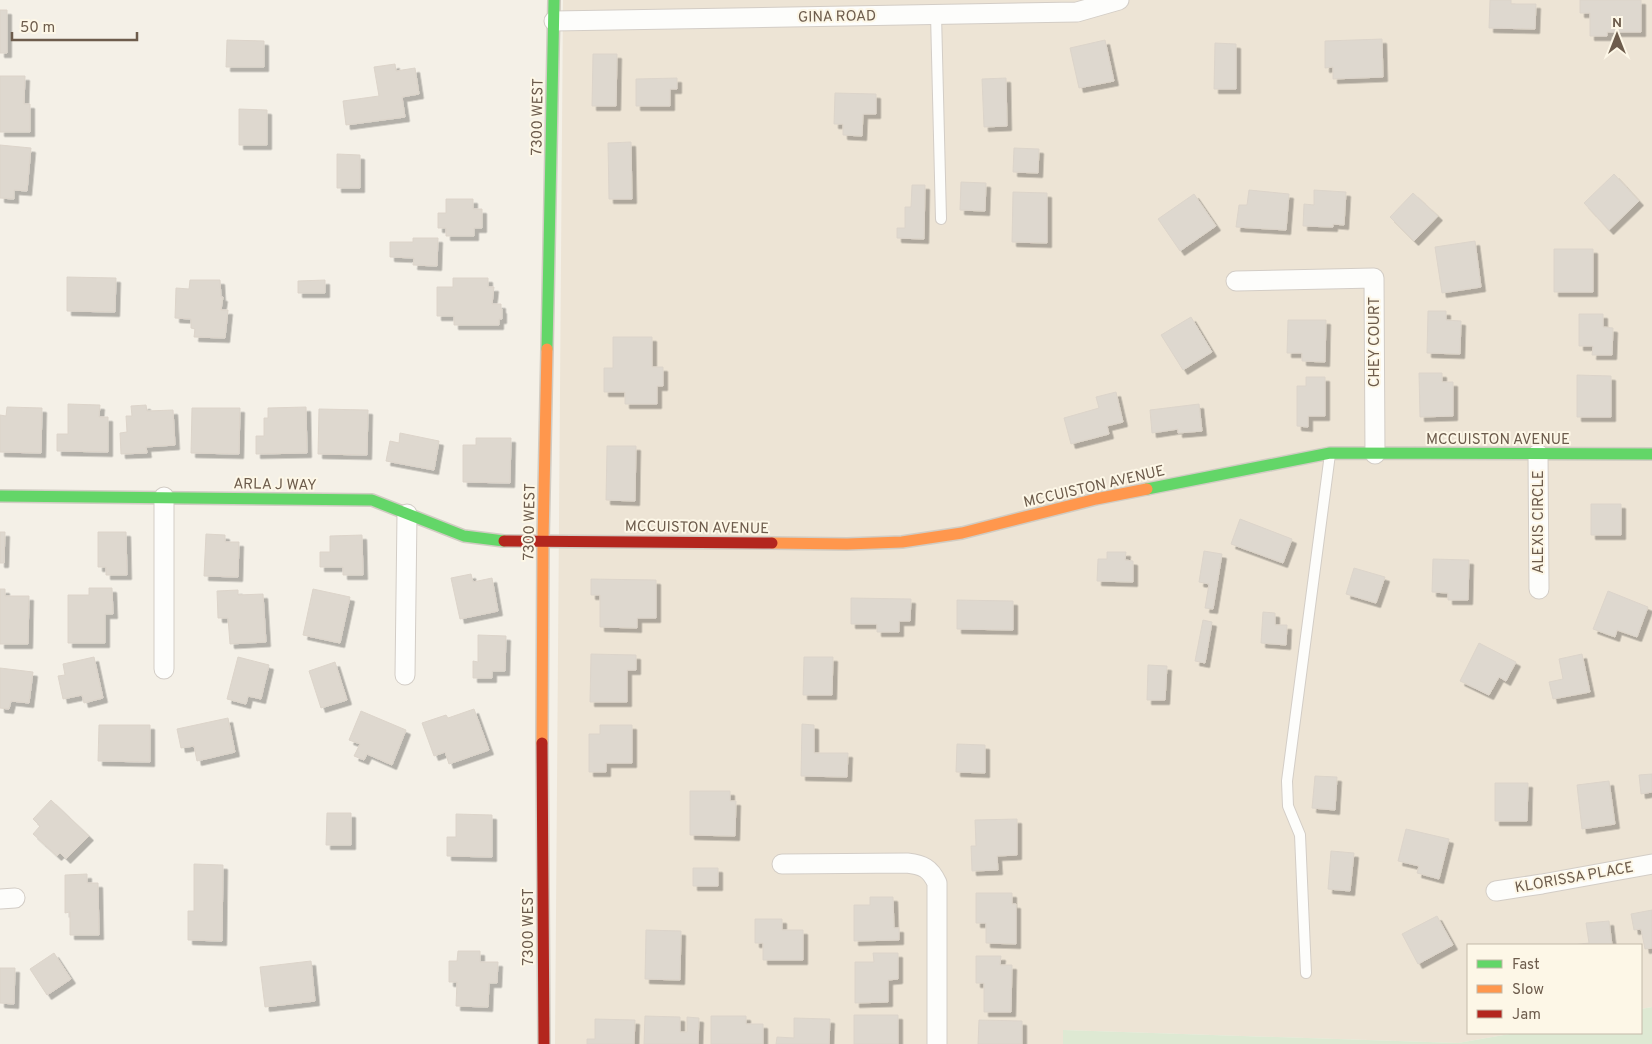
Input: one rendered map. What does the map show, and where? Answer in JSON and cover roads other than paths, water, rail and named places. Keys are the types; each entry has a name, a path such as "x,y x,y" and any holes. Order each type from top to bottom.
{"street":[{"name":"7300 WEST","path":"544,1044 543,540 554,0"},
{"name":"GINA ROAD","path":"554,21 1077,12 1119,0"},
{"name":"CHEY COURT","path":"1236,281 1374,278 1375,454"},
{"name":"MCCUISTON AVENUE","path":"543,540 838,544 902,542 962,533 1096,499 1330,453 1652,454"},
{"name":"ALEXIS CIRCLE","path":"1538,454 1539,589"},
{"name":"ARLA J WAY","path":"0,496 372,500 464,536 506,541 543,540"},
{"path":"164,497 164,669"},
{"path":"405,675 407,514"},
{"path":"782,864 907,863 927,867 937,883 937,1044"},
{"name":"KLORISSA PLACE","path":"1496,891 1652,864"}],"lane":[{"path":"936,14 941,219"},
{"path":"1306,973 1300,835 1288,806 1287,781 1330,453"}]}
